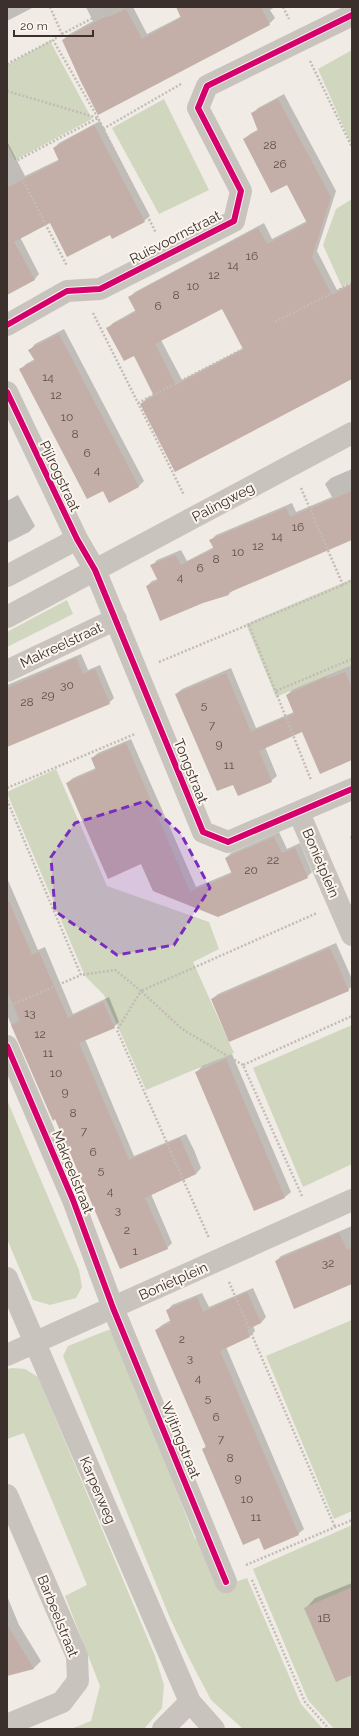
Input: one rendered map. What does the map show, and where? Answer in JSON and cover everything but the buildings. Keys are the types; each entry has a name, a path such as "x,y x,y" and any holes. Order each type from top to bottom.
{"street":[{"path":"204,94 207,86 348,17"},
{"name":"Ruisvoornstraat","path":"7,325 67,291 100,289 234,221 241,191 198,108 204,94"},
{"name":"Pijlrogstraat","path":"7,392 77,539 95,570"},
{"name":"Palingweg","path":"95,570 352,433"},
{"path":"7,576 77,539"},
{"path":"7,617 95,570"},
{"name":"Tongstraat","path":"95,570 203,832 228,842 299,813 352,789"},
{"name":"Makreelstraat","path":"7,671 116,619"},
{"name":"Bonietplein","path":"299,813 352,935"},
{"name":"Makreelstraat","path":"7,1046 73,1200 113,1308"},
{"name":"Bonietplein","path":"7,1355 352,1200"},
{"name":"Karperweg","path":"7,1278 190,1702 214,1729"},
{"name":"Wijtingstraat","path":"113,1308 226,1582"},
{"name":"Barbeelstraat","path":"7,1495 77,1656 78,1681 62,1702 7,1725"},
{"path":"164,1729 190,1702"}],"path":[{"path":"50,7 62,34"},
{"path":"7,64 114,7"},
{"path":"283,7 352,147"},
{"path":"53,40 98,118 159,239"},
{"path":"103,129 181,84 204,94"},
{"path":"7,91 98,118"},
{"path":"14,162 98,118"},
{"path":"7,149 73,277 90,305 194,517"},
{"path":"276,322 352,283"},
{"path":"138,403 243,349"},
{"path":"291,465 343,585"},
{"path":"137,672 352,580"},
{"path":"249,625 321,802"},
{"path":"276,691 352,659"},
{"path":"7,788 158,724"},
{"path":"7,800 81,975"},
{"path":"335,1527 118,1030 141,992 339,903"},
{"path":"7,1007 81,975 115,970 182,1029 243,1065 312,1218"},
{"path":"243,1065 352,1016"},
{"path":"226,1582 246,1565 352,1520"},
{"path":"246,1565 249,1572"},
{"path":"252,1580 305,1702 329,1729"}],"highlighted area":[{"path":"146,801 181,834 210,888 174,945 117,955 55,911 51,857 75,823"}],"green space":[{"path":"50,41 92,119 15,160 7,144 7,65"},
{"path":"352,50 352,146 318,69"},
{"path":"164,99 209,190 159,214 112,128"},
{"path":"352,199 352,282 342,287 323,245 336,209"},
{"path":"352,579 352,665 276,697 246,624"},
{"path":"67,600 73,614 7,647 7,632"},
{"path":"56,769 107,886 209,922 219,949 193,962 234,1053 146,1090 104,995 85,976 7,793"},
{"path":"352,1025 352,1164 303,1187 253,1068"},
{"path":"7,1100 79,1270 82,1287 76,1298 50,1305 33,1300 7,1239"},
{"path":"352,1320 352,1511 334,1519 266,1356"},
{"path":"108,1330 116,1332 195,1539 203,1536 223,1586 247,1578 301,1704 323,1729 243,1729 211,1700 170,1618 63,1356 68,1346"},
{"path":"7,1369 25,1369 38,1377 155,1656 164,1685 162,1708 144,1729 71,1729 91,1721 100,1686 65,1596 87,1585 24,1433 7,1439"},
{"path":"352,1525 352,1729 334,1729 308,1700 253,1569"}],"cycle path":[{"path":"7,325 67,291 100,289 234,221 241,191 198,108 207,86 352,15"},
{"path":"7,392 77,539 95,570 203,832 228,842 352,789"},
{"path":"7,1046 73,1200 113,1308 226,1582"}]}
